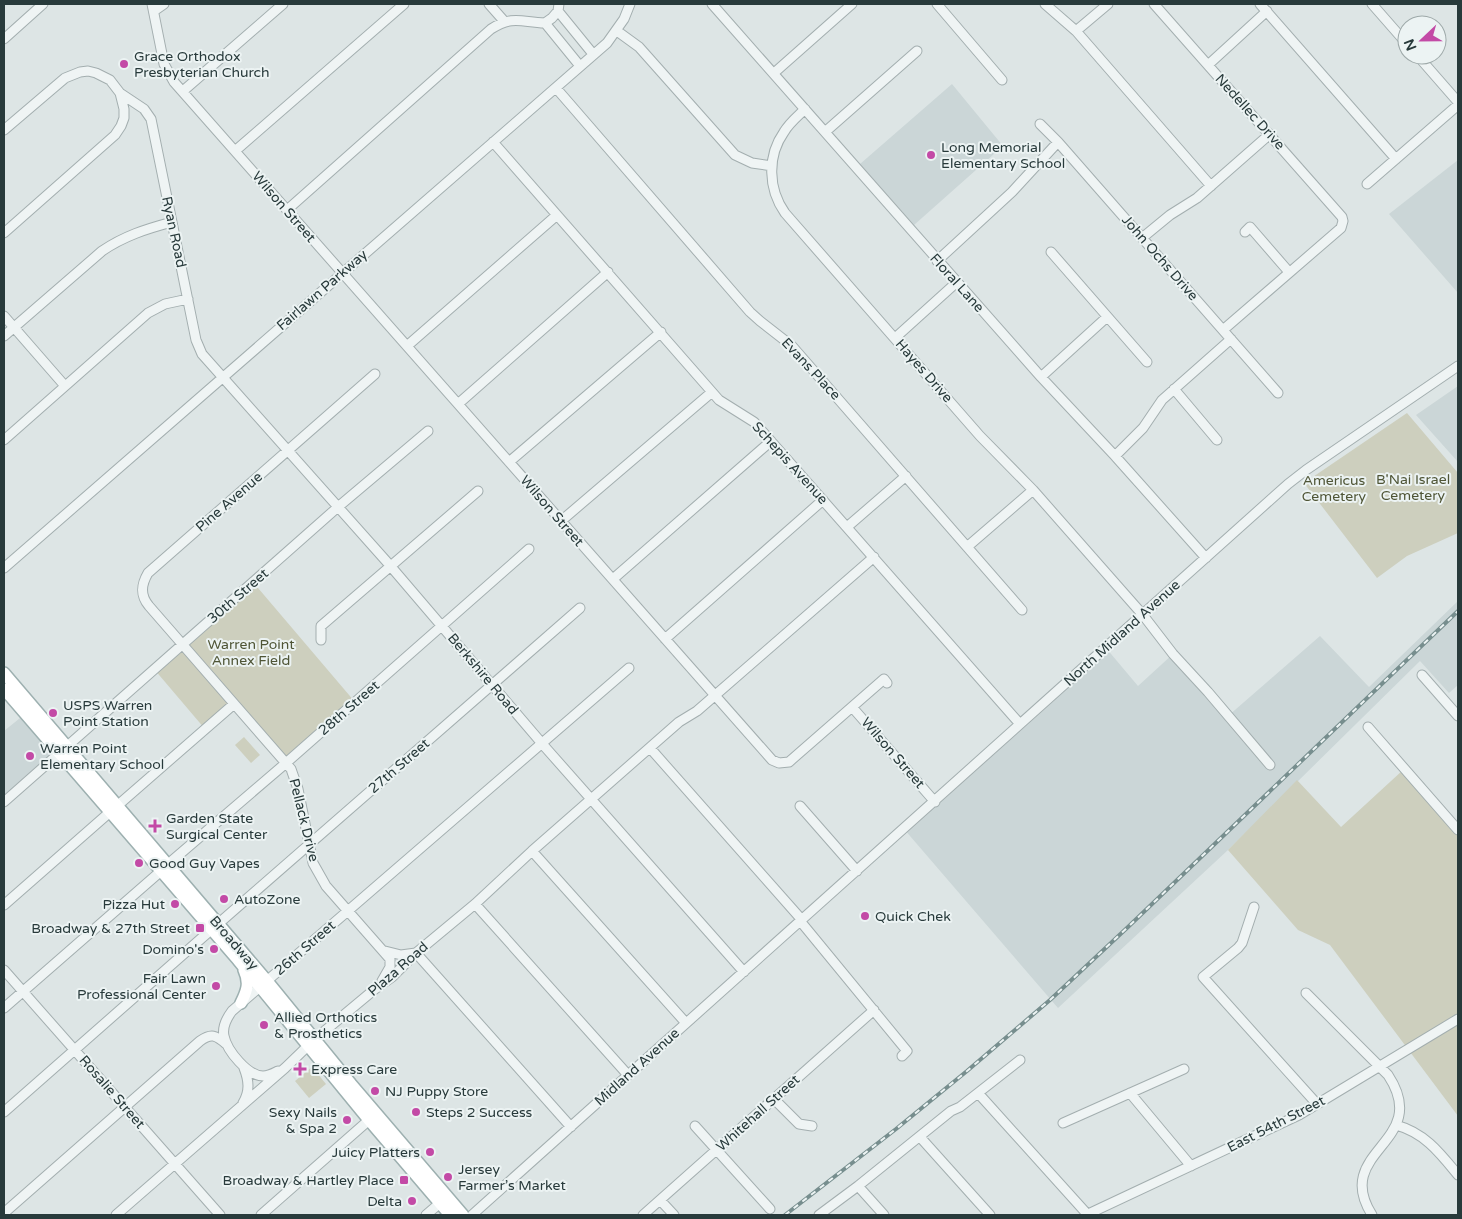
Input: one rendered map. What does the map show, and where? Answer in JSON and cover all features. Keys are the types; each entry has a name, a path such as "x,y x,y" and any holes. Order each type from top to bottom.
{"main road":[{"name":"Broadway","path":"4,673 63,750"},
{"name":"Broadway","path":"4,689 63,750 312,1042 363,1098 463,1215"},
{"name":"Broadway","path":"215,927 238,960 264,984"},
{"path":"238,960 246,975 248,984 247,992 241,1003"},
{"name":"Broadway","path":"312,1042 369,1120 450,1215"}],"street":[{"path":"4,39 43,4"},
{"path":"153,7 164,4"},
{"path":"183,91 283,4"},
{"path":"235,151 404,4"},
{"path":"489,4 504,22"},
{"name":"Fairlawn Parkway","path":"4,568 606,43 616,31 630,4"},
{"name":"Floral Lane","path":"712,4 937,261 1206,558"},
{"path":"774,73 852,4"},
{"path":"937,4 1002,80"},
{"path":"1045,4 1076,32 1211,186"},
{"path":"1076,32 1108,4"},
{"name":"Nedellec Drive","path":"1154,4 1340,214 1343,221 1341,228 1289,272"},
{"path":"1372,4 1397,33"},
{"name":"Wilson Street","path":"153,7 164,64 174,82 772,760 779,763 788,762 852,707 934,802"},
{"path":"286,210 491,29 504,22 514,19 544,23 552,18 558,7 593,54"},
{"path":"1208,65 1264,7 1396,159"},
{"path":"544,23 580,66"},
{"path":"616,31 640,47 735,155 752,163 772,166"},
{"path":"825,132 916,51"},
{"path":"1367,184 1458,104 1425,65"},
{"name":"Ryan Road","path":"4,130 72,74 88,72 103,76 115,85 120,93 144,109 151,119 198,347 221,377"},
{"name":"Evans Place","path":"556,88 750,312 792,346 1022,610"},
{"path":"4,233 117,133 121,126 124,109 120,93"},
{"name":"Hayes Drive","path":"805,109 784,132 775,151 772,166 774,189 783,210 980,436 1033,490 1143,615 1173,654 1270,765"},
{"name":"John Ochs Drive","path":"1040,124 1058,142 1278,393"},
{"path":"1142,238 1157,225 1197,198 1270,134"},
{"name":"Schepis Avenue","path":"492,142 712,392 728,407 754,422 1020,724"},
{"path":"937,261 1012,192 1058,142"},
{"path":"407,346 557,215"},
{"path":"4,336 102,251 115,242 141,230 172,222"},
{"path":"1223,330 1289,272 1250,227 1245,232"},
{"path":"1051,252 1147,362"},
{"path":"458,404 608,272"},
{"path":"895,338 957,282"},
{"path":"4,440 148,313 165,304 188,299"},
{"path":"4,316 65,386"},
{"path":"1041,377 1107,316"},
{"path":"509,462 661,332"},
{"path":"1115,456 1143,428 1155,409 1174,389 1231,339"},
{"name":"North Midland Avenue","path":"802,921 1306,470 1458,366"},
{"name":"Pine Avenue","path":"183,644 146,602 142,588 148,573 375,374"},
{"name":"Berkshire Road","path":"221,377 391,566 541,743 744,972"},
{"path":"1174,389 1217,440"},
{"path":"561,521 712,392"},
{"name":"30th Street","path":"4,802 428,431"},
{"path":"613,579 771,441"},
{"path":"847,527 906,476"},
{"path":"967,547 1033,490"},
{"path":"321,640 322,626 478,491"},
{"path":"665,639 823,500"},
{"name":"28th Street","path":"4,1008 529,549"},
{"name":"Plaza Road","path":"116,1215 241,1107 312,1042 392,977 416,953 475,904 532,851 679,722 697,711 715,696 874,557"},
{"name":"27th Street","path":"4,1112 580,608"},
{"name":"Pellack Drive","path":"183,644 291,769 298,789 313,863 326,886 385,952"},
{"name":"26th Street","path":"228,1046 224,1037 226,1020 232,1011 629,668"},
{"path":"1422,675 1458,716"},
{"path":"852,707 884,679 887,683"},
{"path":"4,905 234,704"},
{"path":"1368,727 1458,830"},
{"path":"650,748 802,921 907,1051 902,1056"},
{"path":"800,806 857,871"},
{"path":"532,851 686,1024"},
{"path":"475,904 628,1075"},
{"path":"1254,907 1242,943 1203,977 1317,1104"},
{"name":"Midland Avenue","path":"472,1215 802,921"},
{"path":"385,952 401,955 416,953 571,1127"},
{"path":"375,989 386,976 390,967 390,958 385,952"},
{"name":"Rosalie Street","path":"4,970 220,1215"},
{"path":"1306,993 1380,1066 1388,1075 1396,1091 1399,1110 1396,1125 1391,1135 1368,1163 1361,1179 1362,1196 1372,1215"},
{"name":"Whitehall Street","path":"643,1215 874,1010"},
{"name":"East 54th Street","path":"1087,1215 1300,1115 1458,1019"},
{"path":"4,1213 207,1036 214,1036 220,1039 228,1046 244,1068 248,1079 248,1088 241,1107"},
{"path":"818,1215 858,1186 951,1111 978,1093 1020,1060"},
{"path":"244,1068 252,1073 263,1076 285,1068"},
{"path":"1063,1123 1184,1069"},
{"path":"978,1093 1087,1215"},
{"path":"1130,1093 1191,1166"},
{"path":"774,1098 799,1124 812,1126"},
{"path":"261,1215 369,1120"},
{"path":"1396,1125 1424,1137 1458,1175"},
{"path":"695,1126 770,1209"},
{"path":"920,1137 990,1215"},
{"path":"858,1186 884,1215"},
{"path":"660,1200 674,1215"},
{"path":"426,1215 440,1203"}],"shaded area":[{"name":"Long Memorial Elementary School","path":"952,84 1003,146 914,225 860,164"},
{"path":"1458,160 1458,293 1389,214"},
{"path":"1458,386 1458,462 1416,415"},
{"path":"1458,601 1458,685 1449,693 1420,661 1228,850 1058,1008 904,829 1106,648 1138,686 1173,654 1228,716 1320,636 1369,687"},
{"name":"Warren Point Elementary School","path":"25,714 59,753 4,802 4,731"}],"green space":[{"name":"B'Nai Israel Cemetery","path":"1407,413 1458,473 1458,533 1407,556 1377,578 1304,483"},
{"name":"Warren Point Annex Field","path":"253,582 355,702 286,763 234,704 205,729 154,669"},
{"path":"244,737 260,755 251,763 235,745"},
{"path":"1403,770 1458,834 1458,1116 1330,945 1298,930 1228,850 1297,780 1341,827"},
{"path":"312,1067 326,1084 309,1098 295,1081"}],"railway":[{"path":"785,1215 896,1129 1050,1000 1458,611"}],"place":[{"name":"Grace Orthodox Presbyterian Church","path":"124,64"},
{"name":"Long Memorial Elementary School","path":"931,155"},
{"name":"USPS Warren Point Station","path":"53,713"},
{"name":"Warren Point Elementary School","path":"30,756"},
{"name":"Garden State Surgical Center","path":"155,826"},
{"name":"Good Guy Vapes","path":"139,863"},
{"name":"AutoZone","path":"224,899"},
{"name":"Pizza Hut","path":"175,904"},
{"name":"Quick Chek","path":"865,916"},
{"name":"Broadway & 27th Street","path":"200,928"},
{"name":"Domino's","path":"214,949"},
{"name":"Fair Lawn Professional Center","path":"216,986"},
{"name":"Allied Orthotics & Prosthetics","path":"264,1025"},
{"name":"Express Care","path":"300,1069"},
{"name":"NJ Puppy Store","path":"375,1091"},
{"name":"Steps 2 Success","path":"416,1112"},
{"name":"Sexy Nails & Spa 2","path":"347,1120"},
{"name":"Juicy Platters","path":"430,1152"},
{"name":"Jersey Farmer’s Market","path":"448,1177"},
{"name":"Broadway & Hartley Place","path":"404,1180"},
{"name":"Delta","path":"412,1201"}],"park label":[{"name":"Americus Cemetery","path":"1334,488"}]}
